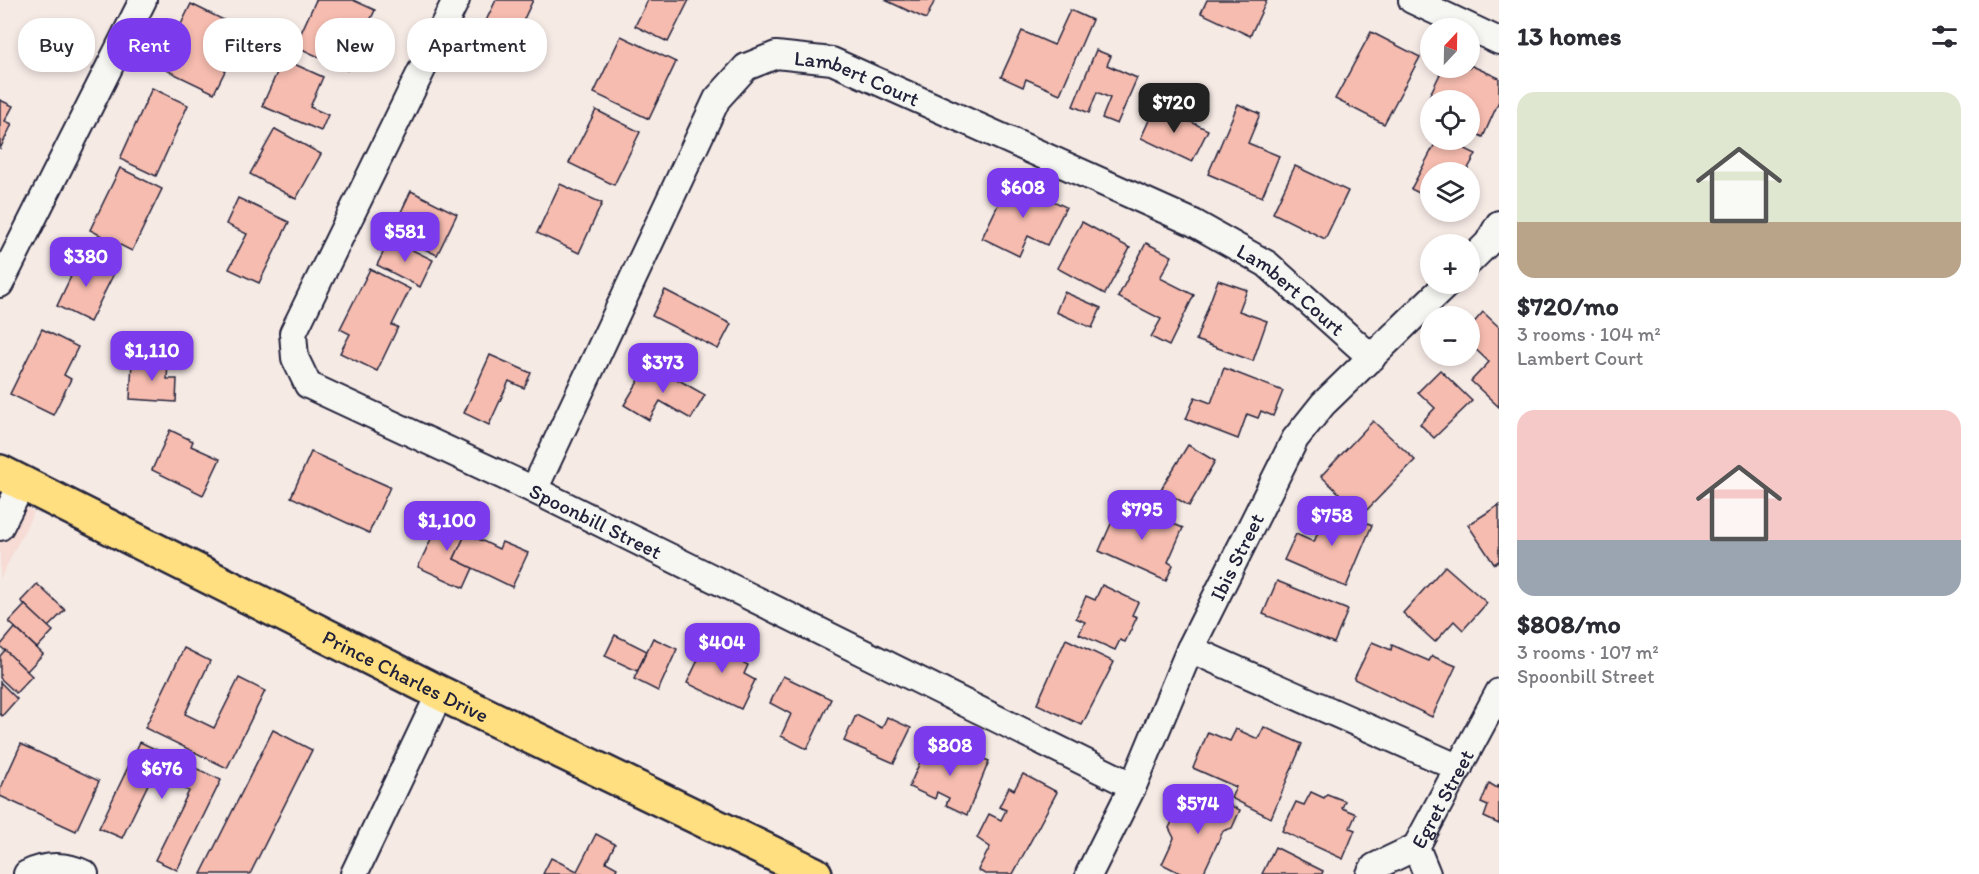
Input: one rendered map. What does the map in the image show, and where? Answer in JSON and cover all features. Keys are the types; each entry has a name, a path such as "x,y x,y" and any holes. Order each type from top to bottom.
{"highway":[{"name":"Prince Charles Drive","path":"11,478 440,693 815,874"}],"street":[{"path":"0,284 143,0"},
{"name":"Spoonbill Street","path":"456,0 293,333 295,358 308,385 534,490 1133,786"},
{"path":"1412,0 1499,41"},
{"name":"Lambert Court","path":"534,490 717,99 746,68 776,56 832,61 1194,223 1267,264 1372,358"},
{"path":"1480,251 1488,243 1499,224"},
{"name":"Ibis Street","path":"1089,874 1133,786 1190,649 1295,439 1323,404 1437,294"},
{"path":"0,527 11,478"},
{"path":"1190,649 1459,768"},
{"name":"Egret Street","path":"1427,874 1416,847 1499,692"},
{"path":"354,874 440,693"},
{"path":"1370,874 1374,867 1416,847"},
{"path":"27,874 38,868 59,866 85,874"}],"shaded area":[{"path":"0,495 34,512 0,579"}],"building":[{"path":"316,0 353,0 375,10 371,18 315,18 315,55 303,50 303,28"},
{"path":"496,0 533,0 524,18 487,18"},
{"path":"648,0 689,0 668,42 635,26"},
{"path":"885,0 935,0 926,19"},
{"path":"1207,0 1267,0 1250,36 1201,13"},
{"path":"191,4 220,18 203,18 203,72 224,72 214,93 170,72 191,72 191,18 184,18"},
{"path":"1070,10 1092,20 1060,94 1026,79 1023,87 1001,77 1022,31 1054,45"},
{"path":"1371,32 1420,57 1384,124 1335,99"},
{"path":"621,36 676,62 649,119 594,93"},
{"path":"1096,50 1111,56 1107,65 1137,78 1117,124 1102,118 1110,98 1097,92 1089,113 1073,106"},
{"path":"303,68 323,77 310,107 328,115 321,131 262,106 277,72 303,72"},
{"path":"1480,69 1499,78 1499,101 1483,137 1480,136 1480,90 1432,90 1438,78 1480,78"},
{"path":"152,88 188,105 156,176 120,159"},
{"path":"0,100 13,106 5,121 12,124 0,149"},
{"path":"1238,104 1260,114 1248,143 1279,156 1262,197 1208,174"},
{"path":"1156,105 1208,130 1192,162 1141,138"},
{"path":"596,110 640,132 614,185 569,163"},
{"path":"275,129 321,154 296,199 250,174"},
{"path":"1432,150 1468,150 1476,154 1472,162 1425,162"},
{"path":"1295,166 1348,191 1325,239 1273,213"},
{"path":"120,168 162,189 132,251 90,230"},
{"path":"1420,172 1420,194 1411,189"},
{"path":"1010,180 1066,207 1047,245 1028,236 1019,256 982,238"},
{"path":"560,184 602,203 579,253 537,233"},
{"path":"411,191 457,214 437,255 391,233"},
{"path":"238,198 289,222 259,283 229,269 247,234 226,224"},
{"path":"1082,222 1130,248 1105,294 1057,268"},
{"path":"390,239 433,260 420,287 377,265"},
{"path":"1146,243 1172,256 1160,278 1194,295 1169,346 1151,337 1161,319 1118,297"},
{"path":"81,255 115,271 90,322 57,306"},
{"path":"370,269 410,289 392,325 398,327 377,371 340,353 350,334 340,329"},
{"path":"1218,280 1247,290 1239,311 1267,321 1253,361 1196,340"},
{"path":"665,290 731,324 718,349 652,316"},
{"path":"1064,292 1101,308 1092,328 1056,312"},
{"path":"1483,312 1499,327 1499,407 1471,381 1489,362 1480,353 1480,315"},
{"path":"42,329 78,347 64,375 71,379 53,415 10,394"},
{"path":"490,355 531,373 524,388 509,381 489,425 464,413"},
{"path":"132,361 168,363 167,379 177,379 176,402 130,399"},
{"path":"649,363 705,395 691,419 660,401 649,420 624,405"},
{"path":"1224,368 1283,391 1273,416 1261,411 1258,418 1247,414 1238,439 1186,419 1195,397 1211,403"},
{"path":"1440,370 1472,401 1434,438 1420,424 1435,408 1418,392"},
{"path":"1373,421 1415,460 1362,515 1321,476"},
{"path":"170,430 193,441 191,446 220,459 203,495 152,470"},
{"path":"1188,445 1215,461 1189,506 1161,489"},
{"path":"311,452 390,487 369,533 291,497"},
{"path":"1121,501 1183,528 1168,562 1173,565 1166,581 1099,551"},
{"path":"1499,505 1499,561 1494,564 1468,525"},
{"path":"1329,506 1372,525 1346,587 1284,560 1296,534 1314,542"},
{"path":"443,513 470,526 454,559 473,568 464,588 418,567"},
{"path":"466,533 499,549 502,542 528,553 512,587 454,559"},
{"path":"1445,566 1487,603 1463,630 1454,621 1435,642 1403,613"},
{"path":"1277,581 1348,610 1334,643 1263,614"},
{"path":"37,584 65,610 48,627 21,601"},
{"path":"1102,585 1138,602 1132,615 1137,617 1125,642 1120,640 1115,650 1079,634 1085,622 1076,618 1086,596 1095,600"},
{"path":"25,605 53,631 37,648 9,622"},
{"path":"15,628 43,654 27,671 0,646"},
{"path":"615,635 647,651 637,671 605,656"},
{"path":"710,635 733,645 728,655 748,665 744,674 755,680 741,709 687,683"},
{"path":"653,638 677,649 658,691 634,679"},
{"path":"1066,639 1114,662 1082,725 1037,704"},
{"path":"1372,642 1391,650 1392,645 1429,661 1432,656 1456,666 1432,717 1354,679"},
{"path":"184,648 210,661 185,714 214,728 239,678 265,691 227,768 145,728"},
{"path":"5,650 32,676 16,693 0,678 0,656"},
{"path":"783,676 831,699 807,749 781,736 791,714 770,703"},
{"path":"0,682 17,699 2,716 0,714"},
{"path":"856,715 882,728 887,717 911,728 894,763 844,741"},
{"path":"1264,727 1302,744 1271,818 1231,798 1236,787 1193,768 1208,732 1230,741 1236,729 1258,739"},
{"path":"273,730 312,750 250,874 201,874"},
{"path":"140,742 221,780 177,870 155,860 189,791 153,774 122,838 99,828"},
{"path":"21,744 99,781 76,831 0,796 0,790"},
{"path":"927,746 958,759 962,750 989,761 967,815 946,805 949,798 937,792 935,799 909,787"},
{"path":"1023,774 1057,792 1013,874 985,874 978,870 990,847 977,838 989,814 1001,820 1006,810 999,807 1009,787 1014,790"},
{"path":"1489,783 1497,788 1499,784 1499,824 1484,817 1488,806 1481,803"},
{"path":"1311,792 1324,798 1327,794 1345,801 1342,808 1356,814 1350,828 1355,830 1343,859 1282,831 1296,802 1304,805"},
{"path":"1204,793 1240,810 1232,828 1223,831 1203,874 1182,874 1162,864 1174,838 1169,828 1178,809 1190,814"},
{"path":"596,834 615,844 606,862 617,868 614,874 543,874 551,858 577,871"},
{"path":"1275,847 1323,871 1322,874 1262,874"}]}
